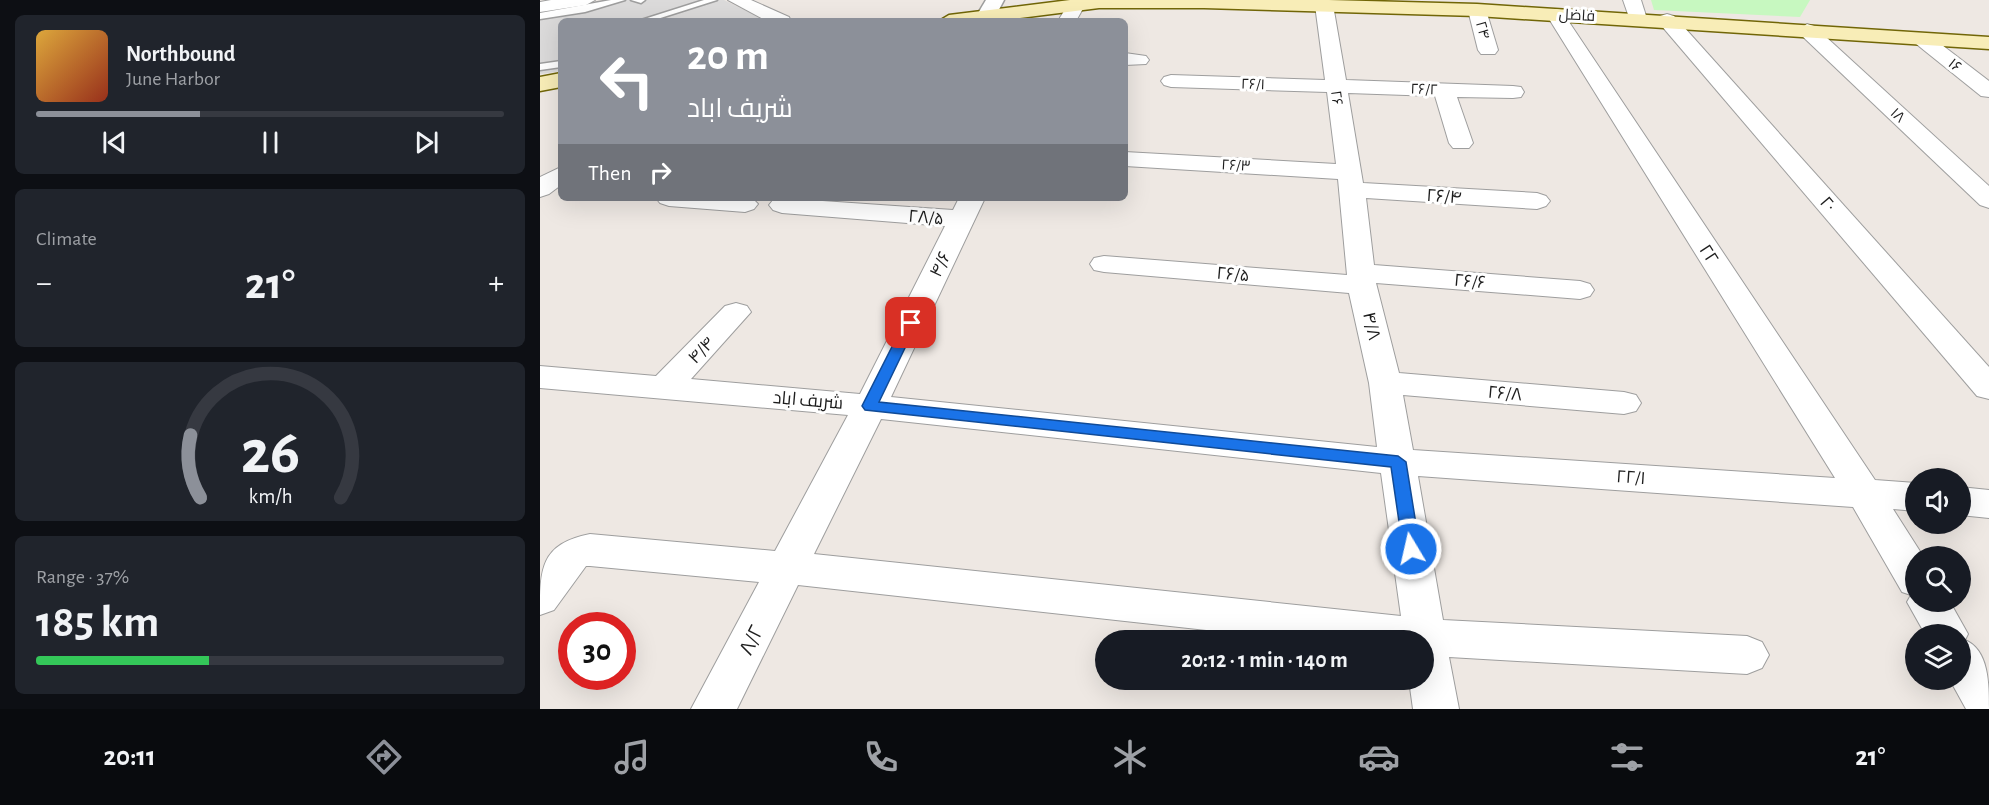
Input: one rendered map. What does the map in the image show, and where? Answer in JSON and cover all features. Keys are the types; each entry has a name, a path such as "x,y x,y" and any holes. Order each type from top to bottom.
{"main road":[{"name":"فاضل","path":"959,18 991,8 1072,13 1258,2 1667,20 1989,42"},
{"path":"540,84 558,81"}],"street":[{"path":"540,7 586,0"},
{"path":"737,0 776,18"},
{"path":"1632,0 1638,19"},
{"name":"۲۶","path":"1324,5 1349,181"},
{"name":"۲۴","path":"1477,10 1488,50"},
{"name":"۲۲","path":"1555,14 1864,493 1905,562"},
{"name":"۲۰","path":"1667,20 1989,388"},
{"name":"۱۸","path":"1808,30 1989,200"},
{"name":"۱۶","path":"1922,39 1989,91"},
{"name":"۲۶/۱","path":"1171,81 1335,87"},
{"name":"۲۶/۲","path":"1335,87 1513,92"},
{"path":"1444,90 1461,143"},
{"name":"۲۶/۳","path":"1128,159 1349,181"},
{"name":"۲۶/۴","path":"1349,181 1537,201"},
{"name":"۴/۸","path":"1349,181 1361,279 1385,383 1424,630"},
{"path":"707,201 745,204"},
{"name":"۲۸/۵","path":"782,205 967,209"},
{"name":"۴/۶","path":"787,569 967,209"},
{"name":"۲۶/۵","path":"1104,264 1361,279"},
{"name":"۲۶/۶","path":"1361,279 1580,290"},
{"name":"۴/۴","path":"665,387 736,312"},
{"name":"شریف اباد","path":"540,377 870,406 1398,462"},
{"name":"۲۶/۸","path":"1385,383 1624,403"},
{"name":"۲۲/۱","path":"1398,462 1905,496"},
{"path":"1971,502 1989,504"},
{"path":"540,598 574,553 590,550 926,581 1363,630"},
{"name":"۸/۲","path":"714,709 787,569"},
{"path":"1434,638 1748,655"},
{"path":"1971,676 1989,706"},
{"name":"۴/۸","path":"1433,690 1436,709"}],"lane":[{"path":"540,16 585,9 621,0"},
{"path":"635,0 641,0"},
{"path":"652,18 708,1"},
{"path":"540,66 558,64"}],"shaded area":[{"path":"610,0 724,0 761,18 558,18 558,71 540,74 540,10"}],"green space":[{"path":"1651,0 1810,0 1800,17 1654,10"}],"route":[{"path":"911,323 870,406 1398,462 1411,549"}]}
